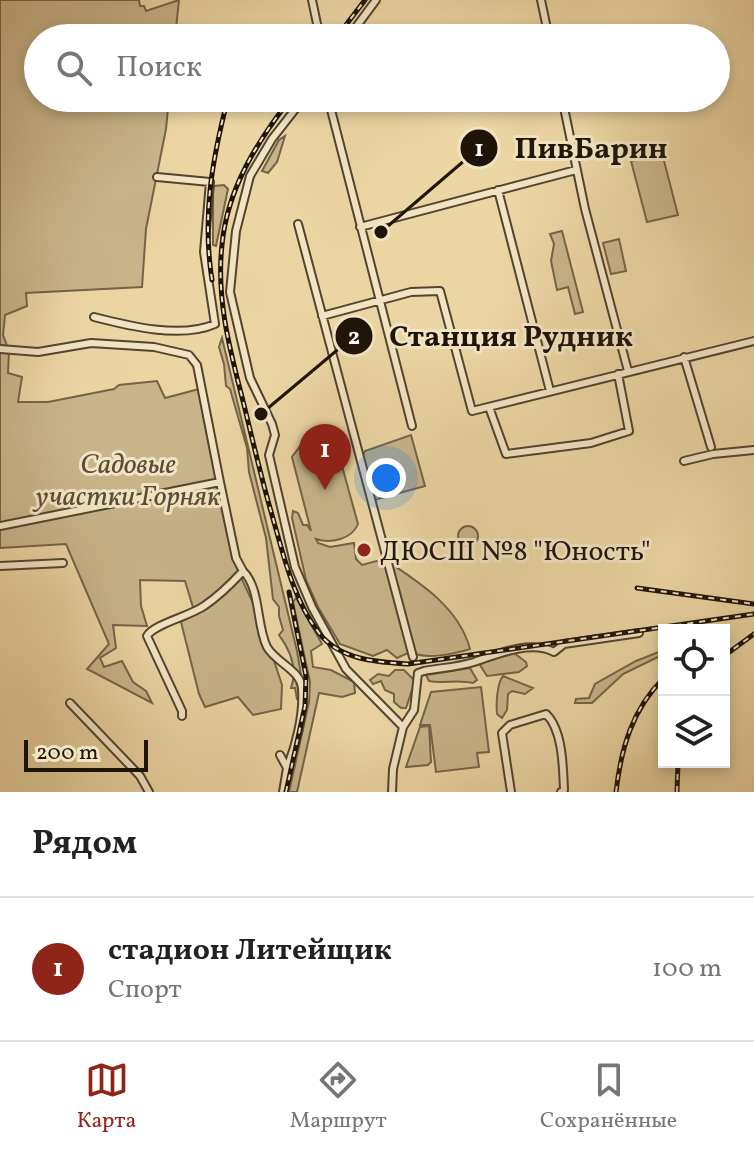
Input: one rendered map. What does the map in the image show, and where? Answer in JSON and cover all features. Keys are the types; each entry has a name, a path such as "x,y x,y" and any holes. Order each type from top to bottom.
{"street":[{"path":"312,0 317,24"},
{"path":"358,24 376,0"},
{"path":"542,0 546,24"},
{"path":"293,112 272,139 250,176 236,231 230,292 250,378 275,435 269,455 295,567 312,607 346,669 403,727"},
{"path":"331,112 412,426"},
{"path":"565,112 576,170 628,371"},
{"path":"360,227 576,170"},
{"path":"94,317 141,328 193,329 215,324 204,252 210,182 157,177"},
{"path":"498,190 550,391"},
{"path":"298,224 413,657"},
{"path":"322,316 411,292 440,291 472,411 754,341"},
{"path":"162,348 164,329"},
{"path":"0,349 38,352 91,343 162,348 189,355 195,362 236,558 251,585 268,649 299,677 302,688 299,719 283,792"},
{"path":"684,357 711,447"},
{"path":"489,407 506,454 591,443 629,431 618,374"},
{"path":"684,461 713,454 754,450"},
{"path":"0,526 220,482"},
{"path":"0,566 63,563"},
{"path":"182,716 147,636 152,629 177,621 203,607 243,571"},
{"path":"392,792 393,769 403,727 414,710 418,673 473,663 494,654 542,647 554,652 564,644 639,633"},
{"path":"70,703 140,776 149,792"},
{"path":"511,792 502,733 510,725 546,714 550,716 557,735 563,771 564,790 561,792"},
{"path":"280,755 287,768"}],"green space":[{"name":"Садовые участки Горняк","path":"0,0 139,0 146,11 179,0 176,24 24,24 24,112 168,112 146,229 142,287 26,293 27,306 5,315 3,335 9,351 8,373 22,377 18,402 48,402 114,389 119,385 157,381 165,398 199,389 237,569 260,618 282,685 281,709 253,715 238,697 205,707 181,622 195,614 185,581 140,580 141,606 147,626 113,625 116,648 100,658 104,667 122,661 133,682 146,691 152,703 87,669 109,644 66,544 0,548"},
{"path":"285,136 277,162 268,173 262,171 279,140"},
{"path":"662,153 678,215 647,222 631,161"},
{"path":"224,185 228,189 216,246 213,245 213,191 214,186"},
{"path":"562,231 583,312 575,314 568,287 557,290 551,261 554,244 550,234"},
{"path":"619,239 626,271 611,274 603,243"},
{"path":"222,338 297,651 302,681 299,700 295,688 291,688 294,674 292,660 279,635 283,630 279,607 273,599 266,538 249,472 247,448 230,389 226,386 219,347"},
{"path":"411,435 425,486 374,500 362,457 365,451"},
{"path":"327,440 337,448 358,524 346,537 316,539 318,543 330,547 354,543 356,559 362,565 384,559 411,577 436,597 457,620 470,649 432,656 410,652 397,658 387,650 373,656 340,644 306,580 292,518 293,511 298,513 303,525 311,531 292,457 301,445"},
{"path":"468,526 475,529 478,536 475,543 468,546 461,543 458,536 461,529"},
{"path":"296,598 322,644 311,651 313,667 331,670 354,682 355,693 342,697 319,693 297,792 289,792 309,702 310,682 293,602"},
{"path":"658,652 658,657 623,674 592,703 575,703 576,699 589,698 595,684"},
{"path":"514,653 526,662 527,666 519,672 487,676 480,665 489,659"},
{"path":"470,668 477,680 473,683 429,681 426,675"},
{"path":"395,670 404,670 415,681 406,708 394,702 394,694 385,690 381,681 373,684 370,680 378,674 389,676"},
{"path":"503,676 533,688 525,694 512,691 508,694 507,710 502,718 497,714 497,705 498,688"},
{"path":"481,687 489,752 477,753 479,767 436,772 430,725 420,725 431,692"},
{"path":"429,726 431,762 406,767 420,727"}],"railway":[{"path":"347,24 365,0"},
{"path":"212,280 208,211 225,112"},
{"path":"281,112 246,167 230,205 222,245 221,285 233,363 279,540 295,589 319,633 337,649 359,658 408,664 754,614"},
{"path":"637,588 754,604"},
{"path":"286,792 305,706 306,676 289,592"},
{"path":"730,652 754,634"},
{"path":"616,792 630,730 658,685"},
{"path":"677,792 678,768"}],"place":[{"name":"ПивБарин","path":"381,232"},
{"name":"Станция Рудник","path":"261,414"},
{"name":"стадион Литейщик","path":"325,490"},
{"name":"ДЮСШ №8 \"Юность\"","path":"364,550"}]}
